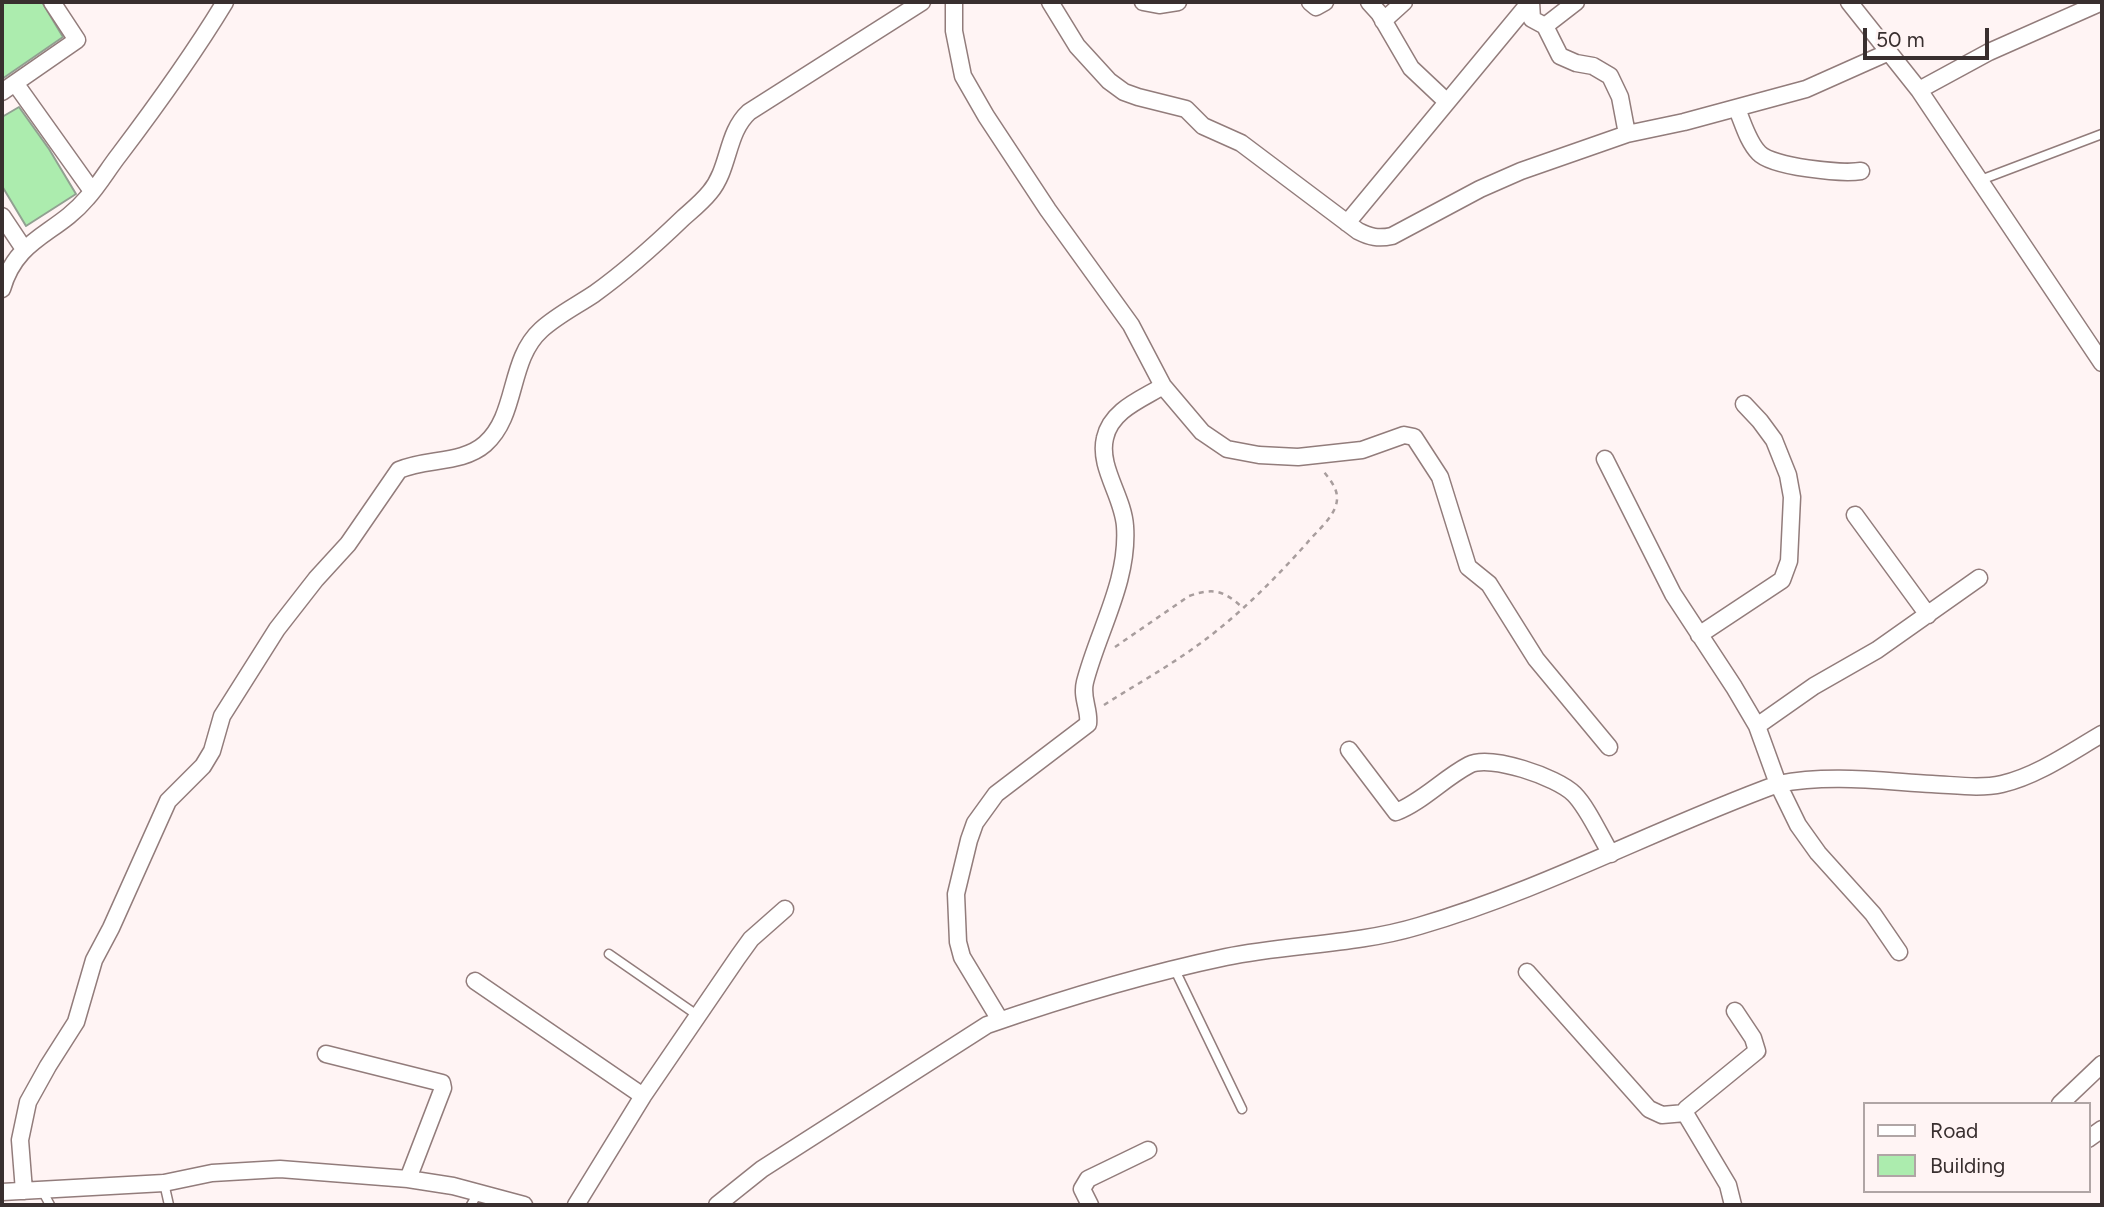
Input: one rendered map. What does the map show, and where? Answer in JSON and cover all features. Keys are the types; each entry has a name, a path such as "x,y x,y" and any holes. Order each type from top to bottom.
{"street":[{"path":"52,2 78,38 8,88 92,191"},
{"path":"2,289 6,273 15,258 70,216 92,191 153,110 225,2"},
{"path":"24,1191 20,1140 28,1102 42,1074 76,1022 94,960 117,916 168,802 203,766 212,751 226,708 276,629 348,544 399,470 413,464 461,457 489,440 501,423 531,342 540,331 606,285 652,248 709,193 726,164 739,121 922,2"},
{"path":"954,2 954,31 963,76 986,116 1048,210 1131,325 1163,386 1202,432 1227,449 1259,455 1312,455 1362,450 1404,435 1414,437 1440,477 1468,568 1489,584 1536,659 1609,747"},
{"path":"1050,2 1077,46 1109,81 1124,92 1181,106 1203,126 1241,143 1347,223 1368,236 1380,239 1392,236 1480,189 1521,171 1628,134 1737,109 1806,89 1889,52"},
{"path":"1143,2 1159,5 1178,2"},
{"path":"1310,2 1316,7 1325,2"},
{"path":"1369,2 1411,68 1446,102"},
{"path":"1383,21 1404,2"},
{"path":"1347,223 1530,2"},
{"path":"1530,2 1532,19 1545,26 1560,56 1593,66 1610,76 1620,97 1628,134"},
{"path":"1545,26 1576,2"},
{"path":"1849,2 1919,90 2102,363"},
{"path":"1919,90 1989,52 2102,2"},
{"path":"1737,109 1753,147 1768,160 1841,173 1861,171"},
{"path":"2,216 24,249"},
{"path":"1000,1020 962,957 958,942 956,894 969,840 975,823 996,794 1088,724 1083,694 1114,597 1125,542 1122,510 1108,471 1104,439 1118,413 1163,386"},
{"path":"1699,635 1782,580 1789,561 1792,497 1788,475 1774,440 1744,404"},
{"path":"1605,459 1662,574 1756,726 1777,784 1798,825 1818,853 1873,914 1899,953"},
{"path":"1855,515 1928,615"},
{"path":"1756,726 1800,695 1877,650 1979,578"},
{"path":"717,1205 762,1169 986,1025 1000,1020 1126,981 1227,957 1418,927 1516,894 1777,784 1833,778 1969,786 2000,784 2050,764 2102,734"},
{"path":"1349,750 1396,812 1455,773 1480,761 1498,762 1555,781 1576,795 1611,854"},
{"path":"576,1205 697,1015 751,939 785,909"},
{"path":"1527,972 1649,1109 1662,1115 1685,1113"},
{"path":"475,981 643,1096"},
{"path":"1685,1113 1686,1109 1756,1051 1753,1038 1735,1011"},
{"path":"326,1054 442,1083 443,1088 408,1180"},
{"path":"2062,1102 2102,1064"},
{"path":"1685,1113 1728,1185 1733,1205"},
{"path":"1090,1205 1082,1189 1088,1179 1149,1150"},
{"path":"2,1192 163,1183 212,1173 280,1169 453,1186 475,1199 524,1205"}],"lane":[{"path":"1978,181 2102,134"},
{"path":"609,954 697,1015"},
{"path":"1175,970 1242,1109"},
{"path":"163,1183 169,1205"},
{"path":"42,1190 50,1205"}],"path":[{"path":"1088,716 1198,645 1243,608 1299,552 1331,515 1337,504 1335,486 1312,455"},
{"path":"1091,663 1189,596 1213,590 1229,596 1243,608"}],"building":[{"path":"2,2 42,2 63,37 2,79"},
{"path":"19,107 76,194 26,226 2,186 2,117"}]}
